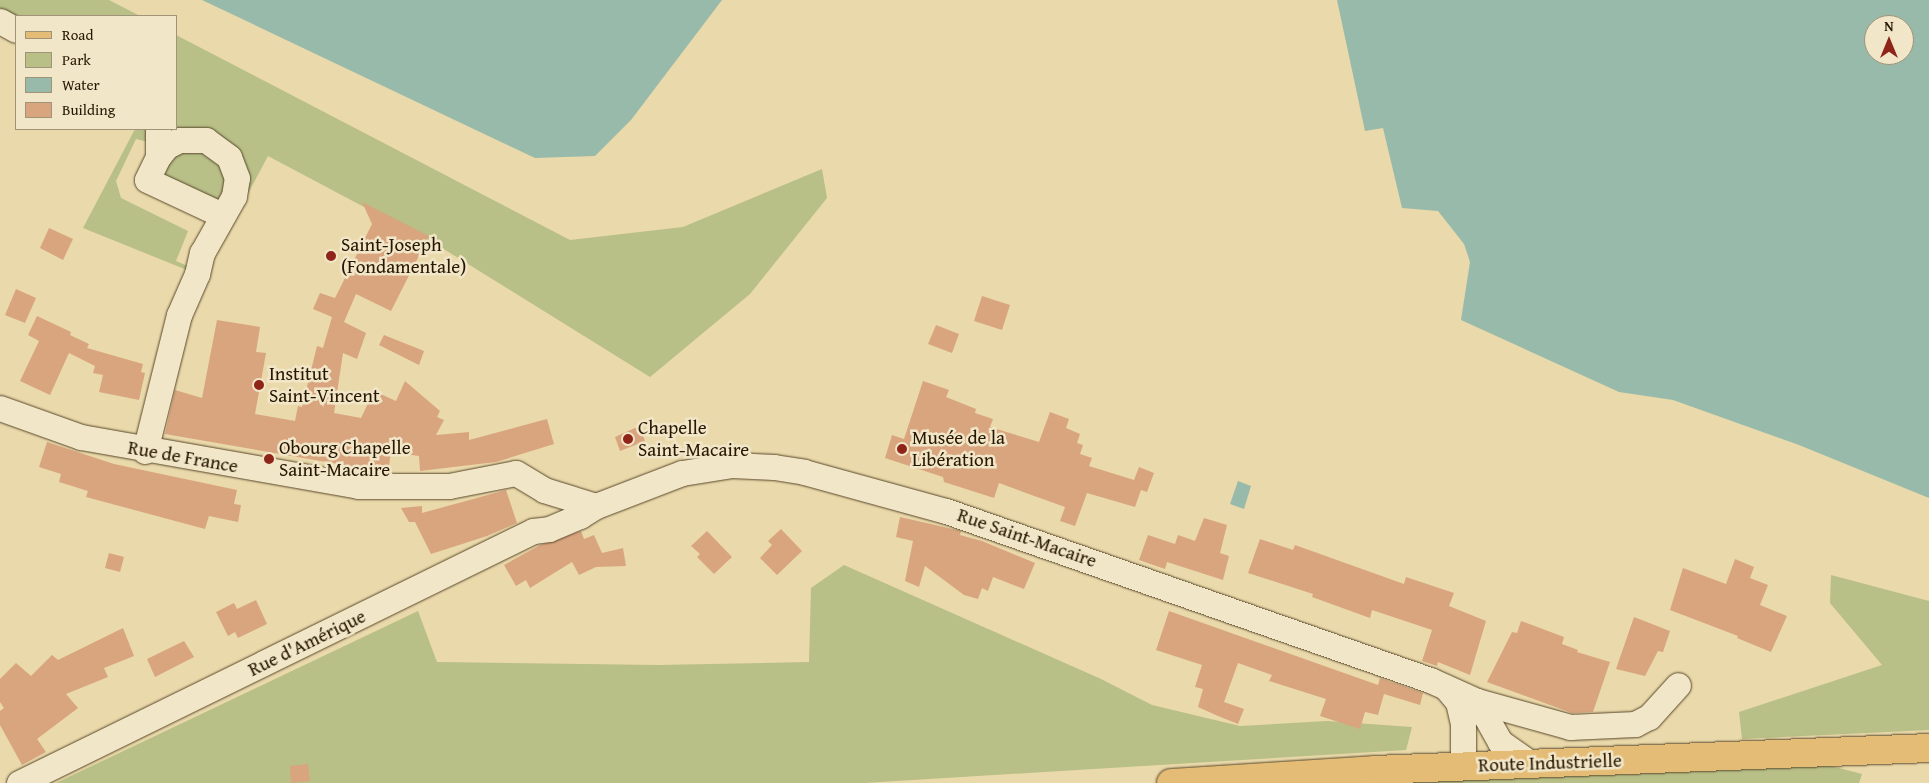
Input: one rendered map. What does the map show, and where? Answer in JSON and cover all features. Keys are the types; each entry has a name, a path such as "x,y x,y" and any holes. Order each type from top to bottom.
{"main road":[{"name":"Route Industrielle","path":"1171,783 1463,766 1929,748"}],"street":[{"path":"0,21 15,29"},
{"path":"158,130 158,157"},
{"path":"145,451 179,315 197,274 202,252 234,196 237,178 229,157 220,148 206,140 190,138 167,146 158,157 147,180 222,215"},
{"name":"Rue de France","path":"0,408 81,437 145,451 358,486 449,486 516,473 544,490 596,506"},
{"name":"Rue Saint-Macaire","path":"596,506 682,473 705,468 747,465 804,472 989,524 1430,680 1448,690 1477,701 1570,727 1635,724 1650,717 1678,685"},
{"path":"533,532 543,518 544,490"},
{"name":"Rue d'Amérique","path":"19,783 533,532 580,516 596,506"},
{"path":"1448,690 1458,702 1463,724 1463,766"},
{"path":"1477,701 1500,742 1530,763"}],"green space":[{"path":"0,0 109,0 138,15 15,16 0,11"},
{"path":"178,36 570,240 683,227 822,169 827,198 750,294 650,377 447,251 268,156 244,201 222,215 147,180 148,142 136,139 116,181 121,198 188,231 176,261 190,267 187,270 83,228 134,130 178,130"},
{"path":"844,565 1101,679 1152,705 1240,726 1327,721 1412,727 1406,750 864,783 56,783 418,611 437,662 658,665 809,662 811,588"},
{"path":"1831,575 1929,601 1929,730 1742,739 1739,712 1882,665 1830,603"},
{"path":"1785,754 1862,774 1859,783 1171,783"}],"water":[{"path":"202,0 722,0 631,120 595,156 535,158"},
{"path":"1337,0 1929,0 1929,498 1799,445 1673,400 1619,392 1461,320 1470,262 1464,244 1438,211 1402,208 1383,128 1365,131"},
{"path":"1238,481 1251,486 1244,509 1230,504"}],"building":[{"path":"362,202 429,236 391,311 356,294 344,322 366,333 357,359 343,353 334,413 361,418 374,391 396,401 405,381 440,411 437,417 444,420 436,435 469,432 469,440 547,419 554,444 496,462 420,471 419,456 391,452 388,472 384,472 165,434 175,390 202,398 217,320 260,327 256,352 266,353 255,414 295,421 298,406 302,407 317,346 323,348 332,317 313,309 320,293 335,298 372,224"},
{"path":"49,228 73,239 63,260 40,248"},
{"path":"16,289 36,298 25,323 5,315"},
{"path":"982,296 1010,305 1002,330 974,321"},
{"path":"37,316 71,332 70,335 89,344 87,348 143,364 141,372 145,373 139,400 99,392 103,375 93,373 95,366 69,353 50,395 20,381 39,341 28,335"},
{"path":"936,325 959,334 952,353 928,344"},
{"path":"384,335 424,351 419,365 379,345"},
{"path":"923,381 949,390 946,397 976,409 975,413 993,419 990,427 1039,442 1050,412 1069,419 1066,428 1080,434 1077,443 1083,445 1080,454 1092,458 1089,466 1134,480 1139,467 1154,473 1147,492 1141,490 1135,507 1087,493 1075,526 1060,521 1065,507 999,483 994,498 944,482 943,477 885,458 892,435 904,439"},
{"path":"635,428 641,430 645,441 620,451 615,437"},
{"path":"47,442 114,464 237,490 234,504 241,505 238,522 209,516 205,529 86,497 88,491 59,482 61,474 39,467"},
{"path":"506,490 517,523 487,536 431,554 415,522 409,522 401,508 422,506 422,513"},
{"path":"900,517 961,531 960,535 982,541 1035,563 1024,589 993,577 988,591 982,588 978,599 964,595 925,566 919,587 905,581 913,541 896,537"},
{"path":"1204,518 1227,525 1220,553 1229,556 1223,580 1167,562 1165,569 1139,560 1148,535 1175,544 1178,535 1195,541"},
{"path":"781,529 802,551 777,575 760,558 772,545 768,541"},
{"path":"581,531 584,539 594,535 602,553 623,548 626,566 596,567 579,575 572,562 530,588 526,580 516,586 504,565 540,545"},
{"path":"707,531 732,557 714,574 697,557 700,554 691,546"},
{"path":"1260,539 1293,550 1295,545 1404,584 1406,577 1454,593 1449,606 1486,621 1470,675 1438,662 1437,666 1422,661 1432,630 1372,610 1370,618 1312,597 1313,594 1248,573"},
{"path":"109,553 124,557 120,572 105,568"},
{"path":"1735,559 1754,567 1750,578 1768,585 1760,605 1787,616 1771,652 1737,638 1738,636 1670,610 1683,568 1726,584"},
{"path":"256,600 267,624 238,638 235,632 228,636 216,612 234,603 237,609"},
{"path":"1169,611 1378,685 1380,678 1423,693 1420,705 1384,694 1378,715 1365,712 1360,729 1320,716 1326,699 1269,681 1272,675 1238,663 1224,702 1244,709 1238,724 1198,707 1203,689 1195,687 1202,665 1156,650"},
{"path":"1634,617 1670,631 1663,652 1658,651 1645,676 1616,669"},
{"path":"1521,621 1564,637 1562,644 1578,650 1577,652 1610,662 1593,712 1572,713 1487,682 1512,632 1517,633"},
{"path":"123,628 134,656 104,668 108,677 66,694 78,708 37,739 46,752 22,765 0,725 0,711 4,708 0,702 0,679 16,663 31,676 52,655 58,660"},
{"path":"184,641 194,657 155,677 147,659"},
{"path":"308,764 310,781 291,783 290,766"}],"place":[{"name":"Saint-Joseph (Fondamentale)","path":"331,256"},
{"name":"Institut Saint-Vincent","path":"259,385"},
{"name":"Chapelle Saint-Macaire","path":"628,439"},
{"name":"Musée de la Libération","path":"902,449"},
{"name":"Obourg Chapelle Saint-Macaire","path":"269,459"}]}
